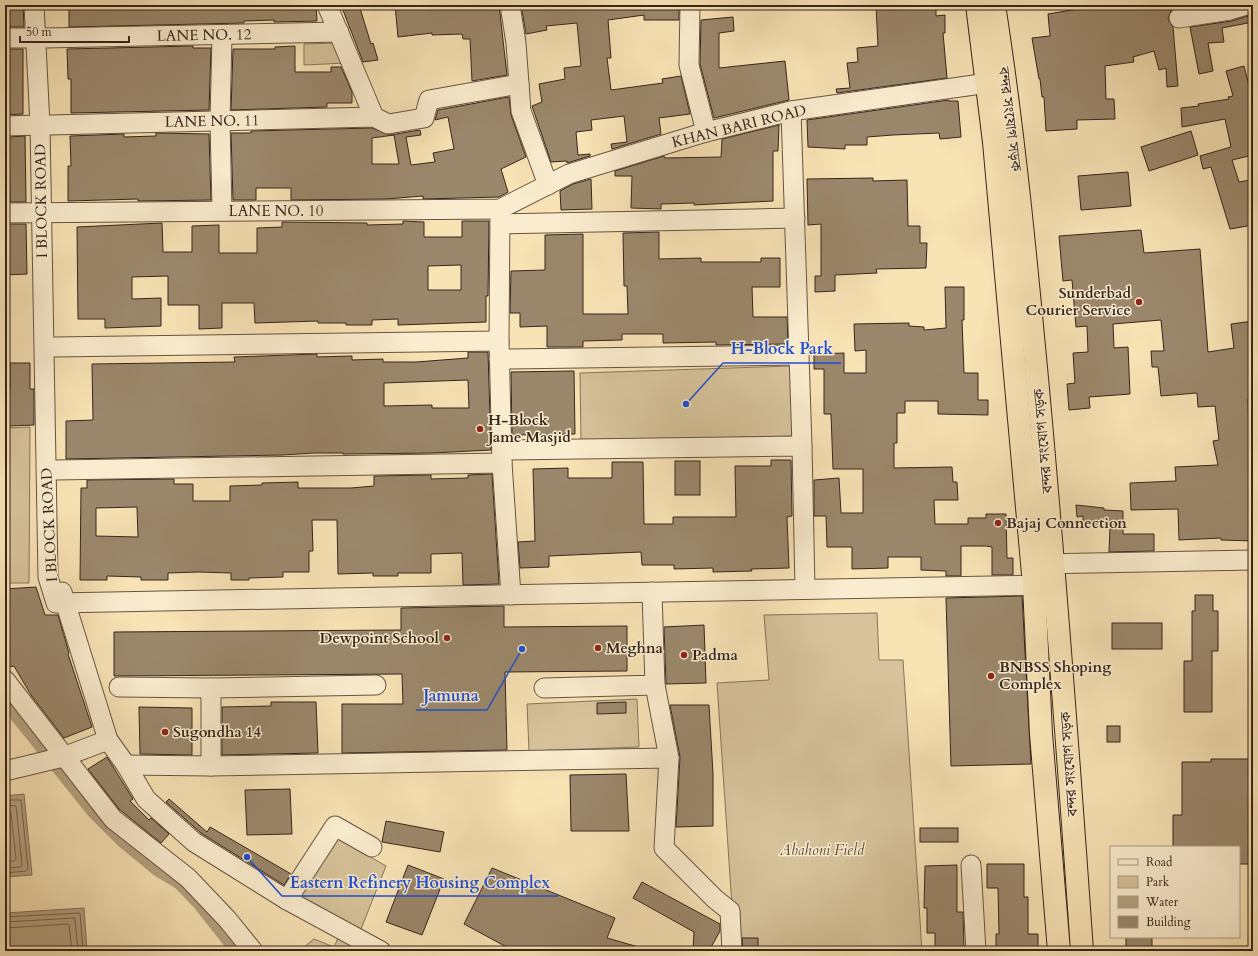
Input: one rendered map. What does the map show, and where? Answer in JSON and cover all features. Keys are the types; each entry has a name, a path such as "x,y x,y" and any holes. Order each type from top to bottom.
{"highway":[{"name":"বন্দর সংযোগ সড়ক","path":"977,5 988,83 1082,951"},
{"name":"বন্দর সংযোগ সড়ক","path":"994,5 1022,210 1054,563 1041,578 1041,734 1058,951"}],"street":[{"name":"I BLOCK ROAD","path":"34,5 40,38 45,125 48,577 56,603 65,604 58,577 54,347 46,213"},
{"name":"I BLOCK ROAD","path":"40,38 44,5"},
{"path":"326,5 339,32 374,117 388,124 424,118 429,100 519,84"},
{"path":"510,5 516,43 521,111 548,185"},
{"path":"690,5 689,65 706,132"},
{"path":"1179,18 1230,10 1248,5"},
{"name":"LANE NO. 12","path":"5,38 339,32"},
{"path":"222,35 220,121 222,211"},
{"name":"KHAN BARI ROAD","path":"500,216 548,185 569,174 706,132 791,111 988,83"},
{"path":"791,111 805,589"},
{"name":"LANE NO. 11","path":"5,126 374,117"},
{"name":"LANE NO. 10","path":"5,213 222,211 500,216 795,218"},
{"path":"500,216 499,350 502,456 511,595"},
{"path":"54,347 499,350 799,355"},
{"path":"55,470 802,446"},
{"path":"1054,563 1253,560"},
{"path":"381,951 288,900 194,842 146,799 126,765 108,740 65,604 805,589 1041,578"},
{"path":"652,592 655,685 669,758 664,848 715,899 730,911 732,951"},
{"path":"5,680 63,757 113,819 188,878 227,919 254,951"},
{"path":"119,687 211,688 376,685"},
{"path":"544,688 655,685"},
{"path":"211,688 211,766"},
{"path":"12,769 63,757 108,740"},
{"path":"126,765 211,766 669,758"},
{"path":"288,900 335,826 372,847"},
{"path":"971,866 976,951"}],"green space":[{"path":"338,43 347,63 304,65 304,44"},
{"path":"791,366 793,436 581,441 580,373"},
{"path":"30,427 29,583 5,583 5,428"},
{"name":"Abahoni Field","path":"877,613 879,660 903,660 922,951 735,951 717,683 769,680 764,615"},
{"path":"637,699 639,747 529,751 527,704"},
{"path":"336,837 386,866 361,929 298,897"},
{"path":"338,938 355,946 355,951 299,951 314,939 334,947"}],"water":[{"path":"24,794 32,875 5,877 5,796"},
{"path":"84,908 87,951 5,951 5,913"}],"building":[{"path":"5,5 23,5 24,27 5,27"},
{"path":"69,5 316,5 317,21 274,22 274,20 244,21 244,23 69,27"},
{"path":"341,5 359,5 371,44 373,43 378,60 363,62"},
{"path":"395,5 499,5 507,75 472,81 470,39 463,39 462,34 432,35 432,33 398,37"},
{"path":"521,5 679,5 679,20 644,20 644,15 608,20 611,58 607,58 611,90 663,83 662,79 681,76 690,114 659,118 661,134 612,149 611,144 627,142 624,116 591,120 592,130 576,132 578,155 590,154 590,156 567,163 567,161 551,162 532,106 542,102 539,84 565,79 564,68 581,66 577,23 546,26 547,30 526,34"},
{"path":"876,5 936,5 936,16 945,15 945,33 943,33 947,78 837,93 836,89 850,88 847,63 858,62 857,48 878,46"},
{"path":"1102,5 1171,5 1171,11 1168,19 1173,27 1178,86 1167,87 1166,68 1159,70 1154,51 1133,57 1134,62 1105,66 1106,99 1114,99 1115,119 1077,120 1077,129 1046,131 1044,97 1042,97 1032,38 1050,36 1048,14"},
{"path":"1251,15 1253,22 1222,28 1224,42 1208,43 1213,71 1199,74 1190,27 1232,21"},
{"path":"733,17 734,31 719,33 719,68 785,61 789,100 714,118 700,64 701,20"},
{"path":"193,46 193,48 211,48 209,110 71,113 71,79 68,79 67,49"},
{"path":"295,46 295,72 331,72 331,67 341,67 352,92 352,103 327,103 327,107 231,110 233,49 275,49 275,47"},
{"path":"6,49 23,49 23,114 5,115"},
{"path":"1244,66 1251,93 1253,92 1253,155 1232,160 1239,182 1250,180 1253,192 1253,225 1230,229 1211,167 1203,169 1200,156 1231,147 1225,119 1182,127 1181,108 1199,106 1198,104 1229,99 1228,97 1233,96 1226,71"},
{"path":"509,97 511,115 526,157 501,169 508,192 499,197 423,199 423,196 386,199 291,200 291,188 256,188 256,200 233,200 231,133 251,133 251,131 372,128 390,135 420,130 421,135 406,137 411,165 435,162 433,153 454,149 448,117 435,120 438,110","holes":["394,135 399,164 372,164 372,138"]},
{"path":"949,100 958,101 961,137 940,139 939,133 893,135 867,137 867,145 845,145 845,149 808,147 807,120"},
{"path":"779,125 778,151 773,151 773,201 694,205 694,203 661,204 661,209 631,208 632,176 615,176 615,171 664,156 665,158 721,157 722,139"},
{"path":"1191,131 1198,155 1149,171 1141,147"},
{"path":"156,133 209,134 211,200 138,201 138,199 68,201 68,166 71,166 70,136 124,134 124,137 156,136"},
{"path":"25,136 26,202 10,202 9,137"},
{"path":"1128,172 1131,206 1081,210 1078,176"},
{"path":"873,178 873,181 907,180 908,226 920,226 920,243 927,243 926,268 876,269 877,273 835,275 835,291 815,292 815,276 821,276 821,224 808,225 807,179"},
{"path":"591,179 592,209 561,210 560,191 573,184"},
{"path":"403,221 424,222 424,237 462,237 462,221 489,221 488,296 486,296 486,322 398,325 398,319 372,320 372,325 318,323 318,321 255,323 254,303 222,303 222,328 199,329 199,305 168,305 168,276 132,277 132,299 161,298 161,326 105,328 105,319 78,319 77,227 162,223 163,252 192,252 192,226 219,225 219,253 257,253 257,228 282,227 282,222 367,223 367,225 403,224","holes":["461,265 461,290 428,290 428,266"]},
{"path":"5,224 26,224 27,274 5,275"},
{"path":"1141,230 1144,253 1200,249 1208,352 1234,348 1231,324 1253,321 1253,398 1248,399 1249,435 1253,434 1253,541 1221,540 1221,538 1179,540 1178,509 1131,510 1130,483 1176,481 1175,467 1218,465 1213,441 1219,440 1215,406 1198,407 1197,393 1161,396 1158,367 1152,367 1151,351 1164,351 1161,320 1113,324 1114,348 1128,347 1130,394 1089,397 1090,408 1069,410 1067,384 1075,383 1073,353 1088,352 1087,326 1076,327 1072,280 1063,281 1059,236"},
{"path":"659,232 659,259 701,258 701,262 761,262 761,258 780,258 780,287 752,287 753,317 787,317 788,344 716,345 716,342 663,343 663,334 622,334 622,340 583,341 583,347 547,347 547,326 520,327 520,313 510,313 511,271 545,270 545,235 583,234 583,314 628,314 627,286 624,286 623,233"},
{"path":"945,287 964,287 964,320 962,320 964,373 978,373 978,400 988,400 988,415 938,414 938,401 905,401 905,413 897,413 897,443 894,443 894,468 952,467 953,482 957,482 958,500 934,500 935,524 968,524 968,518 986,518 986,514 1006,514 1007,558 1013,558 1013,575 992,575 992,547 986,546 961,546 961,576 946,576 946,571 921,570 921,557 888,557 888,568 852,569 852,547 827,547 826,516 814,516 814,480 839,478 841,513 863,513 863,469 833,469 831,414 824,414 824,369 814,369 814,354 844,353 844,373 866,373 866,350 855,351 854,324 909,323 909,326 924,327 924,330 946,328"},
{"path":"468,352 488,352 491,450 432,453 313,453 283,455 66,459 66,421 93,420 92,364 235,362 234,357 317,354 317,357 352,356 352,360 383,359 383,362 416,362 468,358","holes":["468,380 469,408 432,408 432,405 384,406 384,383"]},
{"path":"10,363 30,363 30,389 34,389 34,425 8,426"},
{"path":"574,371 575,434 512,435 511,372"},
{"path":"771,460 791,460 792,516 787,517 789,568 713,572 713,568 674,569 674,565 642,565 641,552 549,556 549,567 520,568 518,542 535,541 533,469 568,468 568,478 612,478 612,462 643,462 644,524 673,524 673,517 736,517 735,466 771,466"},
{"path":"675,461 700,461 700,495 675,495"},
{"path":"492,474 499,584 463,585 462,553 431,554 431,573 398,573 398,576 373,576 373,573 338,574 337,520 312,520 313,551 309,551 309,572 283,572 283,577 249,578 249,580 231,580 231,573 199,572 168,573 168,580 141,580 141,577 107,576 107,580 80,580 81,488 87,488 87,480 174,479 174,484 193,484 193,501 230,501 230,486 298,482 298,488 351,488 374,486 374,476 431,475 431,479 468,478 468,475","holes":["137,507 138,537 96,536 96,508"]},
{"path":"1076,505 1104,508 1104,510 1123,511 1123,534 1154,534 1154,551 1109,552 1110,527 1083,526 1083,516 1077,517"},
{"path":"36,587 45,615 58,615 69,653 68,654 92,727 64,738 31,695 14,666 5,668 5,589"},
{"path":"1195,595 1213,595 1213,611 1218,611 1218,651 1212,651 1212,712 1184,712 1184,661 1192,661 1192,611 1195,611"},
{"name":"BNBSS Shoping Complex","path":"1022,596 1031,764 951,766 946,598"},
{"path":"504,606 504,627 627,626 627,671 505,672 507,750 342,753 342,704 403,704 402,674 114,676 114,632 401,630 401,608"},
{"path":"1112,623 1162,623 1162,649 1112,649"},
{"name":"Padma","path":"704,625 706,683 666,684 664,627"},
{"path":"271,702 316,702 318,753 222,755 222,707 271,706"},
{"path":"626,702 626,713 597,714 597,703"},
{"path":"670,705 709,705 713,774 713,826 676,827 680,757"},
{"name":"Sugondha 14","path":"139,707 192,708 192,755 140,754"},
{"path":"1107,726 1120,726 1120,742 1107,742"},
{"path":"107,757 133,799 130,801 149,820 151,818 169,834 161,843 119,809 88,769"},
{"path":"1211,759 1253,759 1253,864 1240,864 1240,846 1173,846 1173,815 1182,815 1182,762 1211,762"},
{"path":"626,774 629,831 571,831 570,775"},
{"path":"290,789 292,834 247,835 245,790"},
{"path":"169,799 207,832 210,827 291,874 284,885 201,833 166,802"},
{"path":"386,821 444,832 440,852 382,842"},
{"path":"920,828 958,828 958,842 920,842"},
{"path":"987,864 1024,864 1024,897 1028,897 1028,934 1038,934 1038,951 996,951 996,934 999,934 998,888 987,888"},
{"path":"408,865 444,879 422,935 386,922"},
{"path":"957,865 957,912 963,912 964,951 935,951 935,933 927,933 927,908 924,908 925,866"},
{"path":"492,868 615,918 607,938 642,948 641,951 514,951 464,924"},
{"path":"642,882 720,924 720,931 709,951 693,951 694,932 633,898"},
{"path":"742,938 758,938 758,951 743,951"},
{"path":"1126,938 1152,938 1152,951 1126,951"}],"waterway":[{"path":"5,700 94,811 123,840 158,869 180,882 200,903 238,951"}],"place":[{"name":"Sunderbad Courier Service","path":"1139,302"},
{"name":"H-Block Park","path":"686,404"},
{"name":"H-Block Jame Masjid","path":"480,429"},
{"name":"Bajaj Connection","path":"998,523"},
{"name":"Dewpoint School","path":"447,638"},
{"name":"Meghna","path":"598,648"},
{"name":"Jamuna","path":"522,649"},
{"name":"Padma","path":"684,655"},
{"name":"BNBSS Shoping Complex","path":"991,676"},
{"name":"Sugondha 14","path":"165,732"},
{"name":"Eastern Refinery Housing Complex","path":"247,857"}]}
